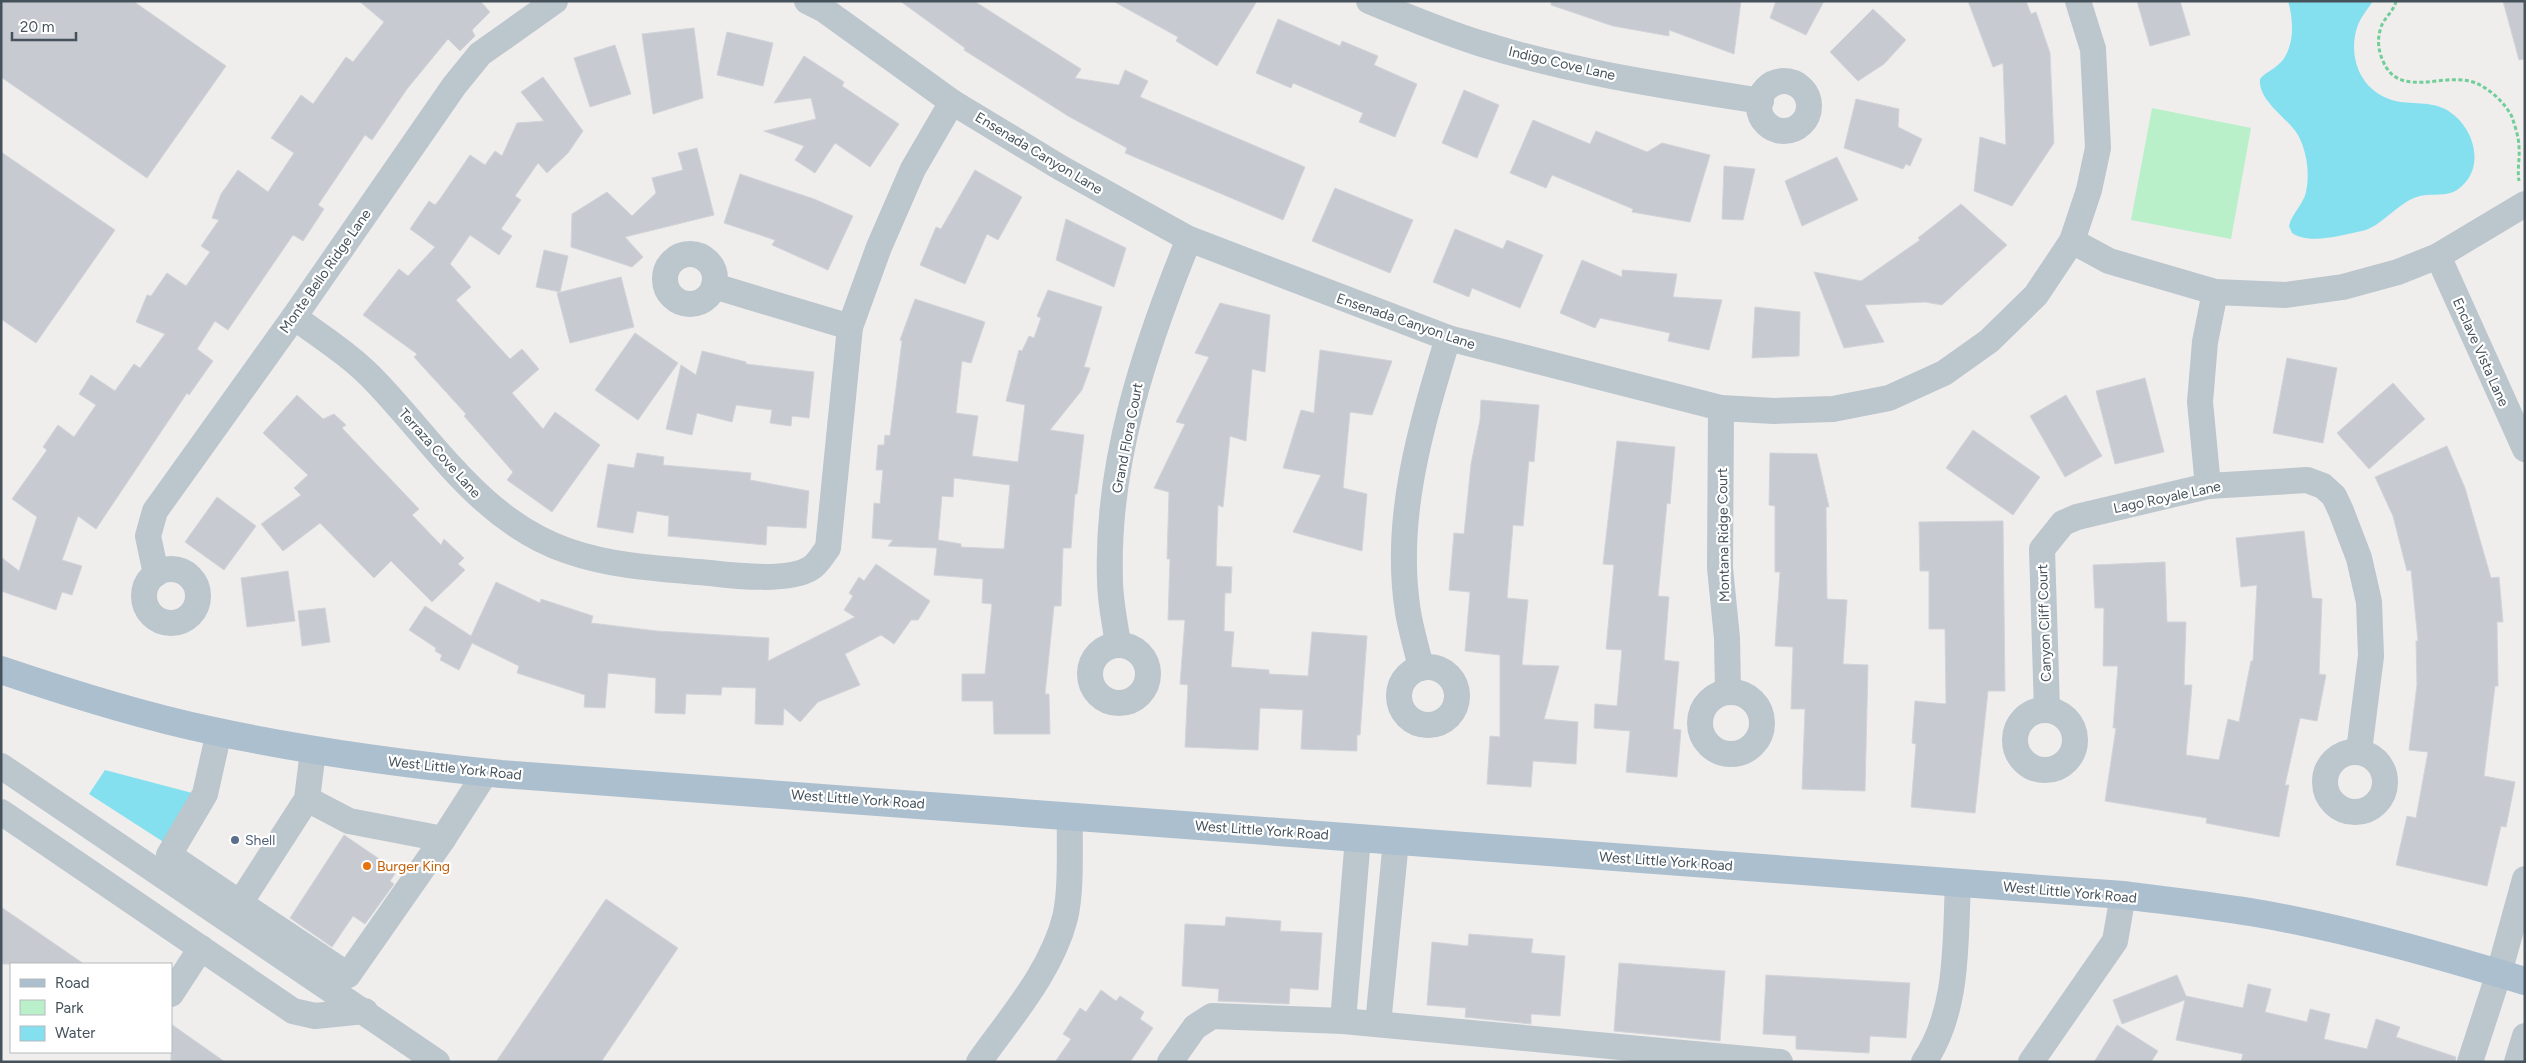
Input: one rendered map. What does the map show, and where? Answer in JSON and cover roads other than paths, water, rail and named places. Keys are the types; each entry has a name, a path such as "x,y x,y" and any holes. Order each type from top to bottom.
{"main road":[{"name":"West Little York Road","path":"1,670 108,704 219,732 313,751 486,772 2122,895 2272,916 2360,935 2525,981"}],"street":[{"name":"Monte Bello Ridge Lane","path":"156,574 148,536 156,511 294,317 454,86 480,54 555,1"},
{"name":"Ensenada Canyon Lane","path":"807,1 823,9 952,102 1061,168 1189,239 1448,338 1721,408 1774,411 1833,409 1889,398 1944,373 1989,340 2036,295 2072,241 2098,148 2093,49 2078,1"},
{"name":"Indigo Cove Lane","path":"1369,1 1425,12 1480,43 1555,63 1654,84 1761,101"},
{"path":"714,286 850,327 879,247 913,169 952,102"},
{"path":"2072,241 2109,261 2215,292 2286,294 2343,287 2398,272 2438,256 2525,204"},
{"name":"Grand Flora Court","path":"1118,644 1110,582 1111,526 1120,466 1139,378 1160,311 1189,239"},
{"name":"Enclave Vista Lane","path":"2438,256 2525,449"},
{"path":"2208,486 2200,402 2205,342 2215,292"},
{"name":"Terraza Cove Lane","path":"294,317 348,356 377,382 449,467 484,502 533,534 568,551 617,564 778,578 811,568 828,548 850,327"},
{"path":"1421,668 1408,612 1405,559 1408,500 1421,426 1448,338"},
{"name":"Montana Ridge Court","path":"1721,408 1720,568 1727,638 1728,692"},
{"name":"Lago Royale Lane","path":"2049,538 2063,523 2077,517 2208,486 2307,480 2323,486 2334,496 2341,511 2359,558 2369,602 2371,656 2359,751"},
{"name":"Canyon Cliff Court","path":"2047,710 2042,549 2049,538"},
{"path":"219,732 204,794 168,855 348,975 444,839 486,772"},
{"path":"240,903 307,799 313,751"},
{"path":"1,766 365,1012 411,1052 437,1062"},
{"path":"307,799 350,821 444,839"},
{"path":"1,812 293,1011 315,1016 365,1012"},
{"path":"979,1062 1032,987 1055,947 1065,917 1070,816"},
{"path":"1343,1021 1358,837"},
{"path":"1378,1024 1396,841"},
{"path":"2470,1062 2499,973 2525,879"},
{"path":"1924,1062 1935,1046 1943,1026 1950,997 1958,883"},
{"path":"2031,1062 2115,941 2122,895"},
{"path":"172,992 201,948"},
{"path":"1170,1062 1195,1026 1212,1016 1378,1024 1595,1053 1780,1062"},
{"path":"2517,1062 2525,1036"}],"water":[{"path":"2288,1 2373,1 2361,19 2356,31 2354,52 2359,72 2371,88 2389,99 2438,106 2455,116 2470,136 2474,147 2472,171 2467,181 2453,192 2425,195 2412,199 2369,229 2336,237 2317,239 2299,237 2292,233 2289,226 2290,221 2306,192 2308,170 2306,155 2293,128 2268,102 2261,87 2260,79 2279,64 2288,51 2292,26"},
{"path":"105,770 196,794 165,843 89,794"}],"place":[{"name":"Shell","path":"235,840"},
{"name":"Burger King","path":"367,866"}]}
